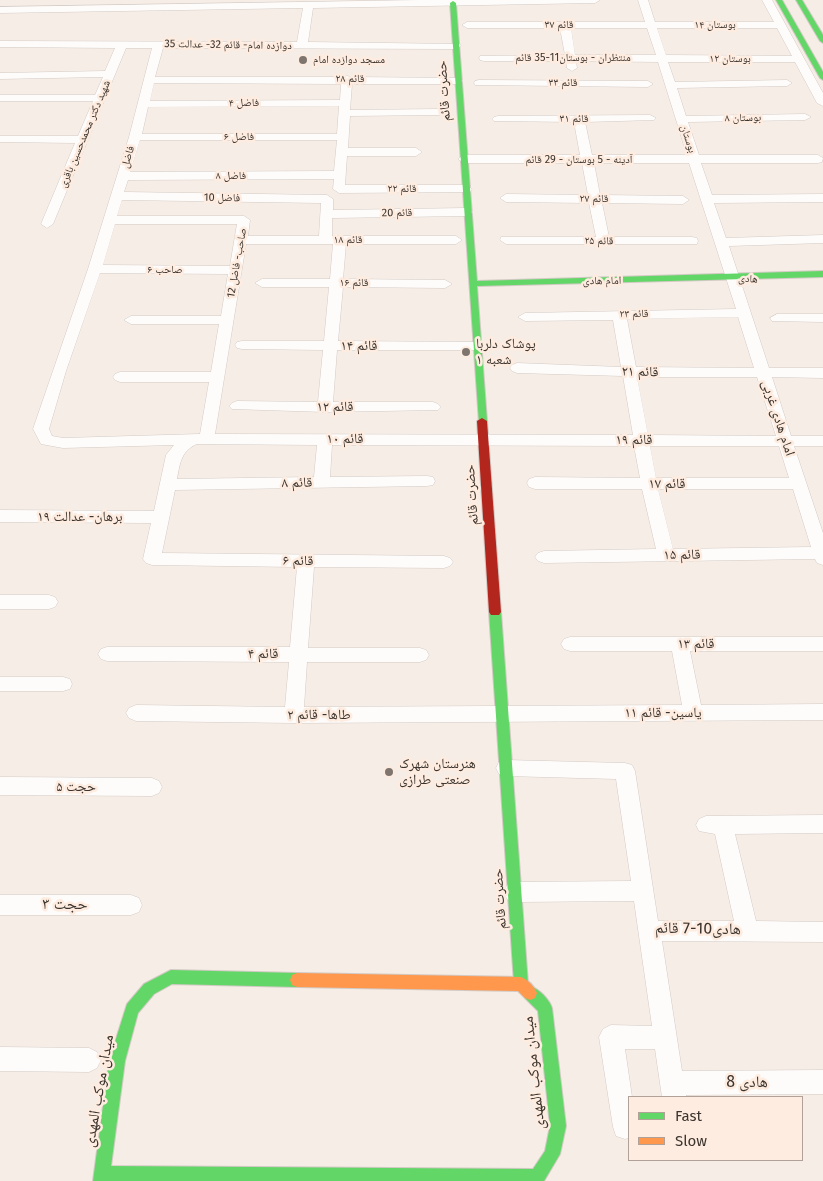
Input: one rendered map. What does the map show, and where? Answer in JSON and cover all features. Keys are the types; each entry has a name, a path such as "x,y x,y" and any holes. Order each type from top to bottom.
{"street":[{"path":"0,10 230,3 308,6 595,0"},
{"name":"بوستان","path":"643,0 732,278"},
{"path":"766,0 823,103"},
{"path":"779,0 823,78"},
{"path":"799,0 823,41"},
{"name":"حضرت قائم","path":"453,3 521,984"},
{"path":"302,46 308,6"},
{"name":"قائم ۳۷","path":"467,24 652,26"},
{"path":"565,25 576,83"},
{"name":"بوستان ۱۴","path":"652,26 779,25"},
{"name":"دوازده امام- قائم 32- عدالت 35","path":"0,44 456,46"},
{"name":"شهید دکتر محمدحسین باقری","path":"47,224 122,44"},
{"name":"فاضل","path":"95,269 135,137 158,45"},
{"path":"358,46 359,56 446,56"},
{"name":"منتظران - بوستان11-35 قائم","path":"484,58 662,59"},
{"name":"بوستان ۱۲","path":"662,59 799,59"},
{"path":"0,76 110,74"},
{"path":"340,175 347,79"},
{"name":"قائم ۲۸","path":"148,80 347,79 458,81"},
{"name":"قائم ۳۳","path":"478,83 648,84"},
{"path":"670,85 787,83"},
{"path":"0,98 100,98"},
{"name":"فاضل ۴","path":"142,104 439,112"},
{"name":"بوستان ۸","path":"681,119 805,117"},
{"name":"قائم ۳۱","path":"498,119 579,120 650,118"},
{"path":"579,120 603,241"},
{"name":"فاضل ۶","path":"135,137 343,137"},
{"path":"0,139 82,140"},
{"path":"342,152 416,152"},
{"name":"آدینه - 5 بوستان - 29 قائم","path":"464,159 818,159"},
{"name":"فاضل ۸","path":"122,176 340,175"},
{"name":"قائم ۲۲","path":"340,175 339,189 466,189"},
{"path":"247,198 250,176"},
{"name":"فاضل 10","path":"116,196 327,199 327,214"},
{"name":"قائم ۲۷","path":"506,198 683,200"},
{"path":"707,199 823,198"},
{"name":"قائم 20","path":"327,214 467,212"},
{"path":"325,240 327,214"},
{"name":"صاحب- فاضل 12","path":"109,220 244,220 217,377 201,438"},
{"path":"721,242 823,239"},
{"name":"قائم ۱۸","path":"241,240 456,240"},
{"path":"325,407 340,240"},
{"name":"قائم ۲۵","path":"506,240 692,242"},
{"name":"صاحب ۶","path":"95,269 236,270"},
{"name":"قائم ۱۰","path":"95,269 41,429 46,440 63,443 201,438 483,440"},
{"name":"هادی","path":"732,278 823,274"},
{"name":"امام هادی","path":"472,284 732,278"},
{"name":"هادی","path":"732,278 823,283"},
{"name":"امام هادی غربی","path":"732,278 799,484 816,514 822,556"},
{"name":"قائم ۱۶","path":"262,283 445,284"},
{"name":"قائم ۲۳","path":"525,317 744,313"},
{"path":"619,314 640,440 666,555"},
{"path":"777,318 823,318"},
{"path":"130,320 227,320"},
{"name":"قائم ۱۴","path":"242,346 477,346"},
{"name":"قائم ۲۱","path":"517,368 629,372 823,373"},
{"path":"120,377 217,377"},
{"name":"قائم ۱۲","path":"237,406 434,407"},
{"path":"160,517 174,455 183,444 201,438"},
{"path":"321,482 325,439"},
{"name":"قائم ۱۹","path":"483,440 823,440"},
{"name":"قائم ۸","path":"167,485 427,481"},
{"name":"قائم ۱۷","path":"535,483 799,484"},
{"name":"برهان- عدالت ۱۹","path":"0,516 160,517"},
{"name":"قائم ۶","path":"160,517 152,559 444,562"},
{"name":"قائم ۱۵","path":"544,557 666,555 822,556"},
{"path":"294,715 306,562"},
{"path":"0,602 49,602"},
{"name":"قائم ۱۳","path":"570,644 823,644"},
{"path":"680,644 693,713"},
{"name":"قائم ۴","path":"107,654 420,654"},
{"path":"0,684 63,684"},
{"name":"یاسین- قائم ۱۱","path":"502,715 823,712"},
{"name":"طاها- قائم ۲","path":"136,713 502,715"},
{"name":"هادی10-7 قائم","path":"506,768 625,770 649,931 747,930 823,932"},
{"name":"حجت ۵","path":"0,786 152,787"},
{"path":"747,930 714,825 823,824"},
{"path":"515,892 643,891"},
{"name":"حجت ۳","path":"0,905 130,905"},
{"path":"649,931 673,1090"},
{"name":"میدان موکب المهدی","path":"171,977 521,984 545,1008 558,1126 552,1154 537,1179 101,1178 117,1061 132,1009 149,989 171,977"},
{"path":"628,1126 625,1126 611,1037 664,1038"},
{"path":"0,1059 89,1060"},
{"name":"هادی 8","path":"673,1090 823,1082"}],"traffic: fast":[{"path":"779,0 823,78"},
{"path":"799,0 823,41"},
{"path":"453,3 482,421"},
{"path":"472,284 823,274"},
{"path":"495,612 521,984"},
{"path":"101,1181 117,1061 132,1009 149,989 171,977 297,980"},
{"path":"102,1174 537,1177 552,1154 558,1126 545,1008 530,993"}],"traffic: slow":[{"path":"297,980 521,984 530,993"}],"traffic: jam":[{"path":"482,421 495,612"}],"place":[{"name":"مسجد دوازده امام","path":"303,60"},
{"name":"پوشاک دلربا شعبه ۱","path":"466,352"},
{"name":"هنرستان شهرک صنعتی طرازی","path":"389,772"}]}
